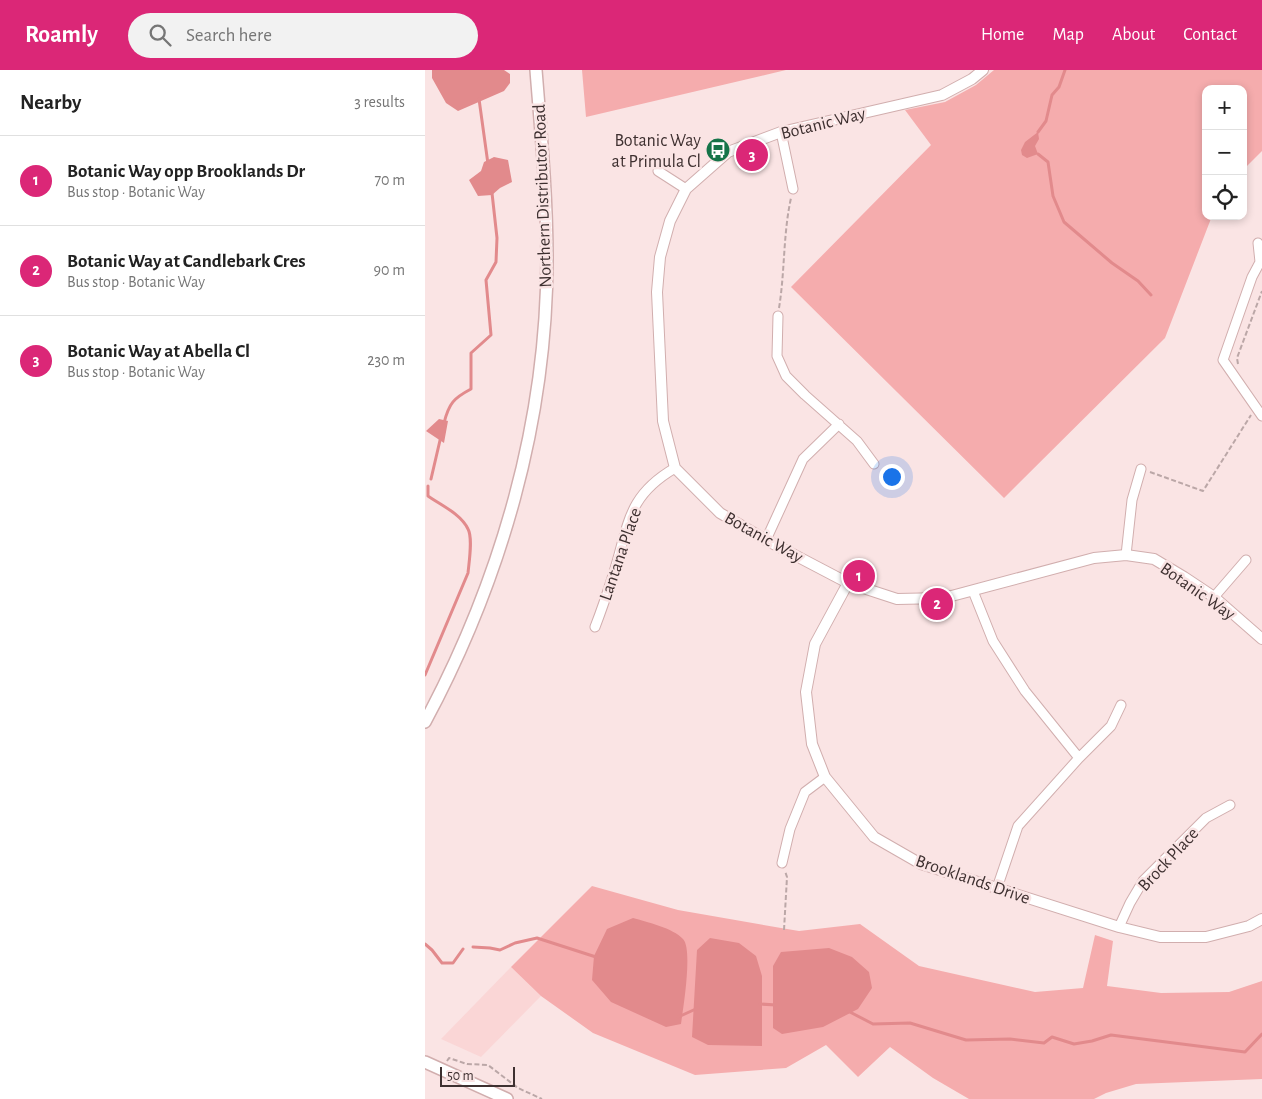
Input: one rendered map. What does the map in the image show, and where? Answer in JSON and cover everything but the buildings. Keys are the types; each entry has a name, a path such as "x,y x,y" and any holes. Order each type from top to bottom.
{"main road":[{"name":"Northern Distributor Road","path":"425,722 465,642 495,563 523,467 536,396 544,332 547,225 536,70"},
{"path":"425,1062 507,1099"}],"street":[{"name":"Botanic Way","path":"983,70 972,79 942,95 781,132 728,152 686,189 670,221 660,257 657,292 663,421 675,468 720,513 766,540 848,583 897,599 945,598 1094,558 1126,555 1154,560 1214,597 1262,639"},
{"path":"781,132 793,189"},
{"path":"659,171 686,189"},
{"path":"1258,243 1261,262 1252,278 1223,360 1262,416"},
{"path":"778,316 777,356 786,376 857,441 874,464"},
{"path":"766,540 803,459 839,424"},
{"name":"Lantana Place","path":"595,627 614,572 629,518 637,502 649,486 659,477 675,468"},
{"path":"1126,555 1132,500 1141,469"},
{"path":"1214,597 1246,560"},
{"name":"Brooklands Drive","path":"848,583 815,644 806,692 812,744 825,777 873,837 921,864 1119,927 1160,937 1206,937 1249,926 1262,919"},
{"path":"973,591 993,641 1020,683 1079,758"},
{"path":"997,888 1018,826 1079,758 1111,726 1121,705"},
{"path":"782,862 790,829 805,792 825,777"},
{"name":"Brock Place","path":"1119,927 1143,881 1206,818 1230,805"}],"path":[{"path":"778,316 783,286 788,211 793,189"},
{"path":"1239,365 1237,358 1262,291"},
{"path":"1141,469 1203,491 1246,423"},
{"path":"784,930 787,877"},
{"path":"443,1070 449,1058 467,1064 488,1065 518,1088 542,1099"}],"shaded area":[{"path":"432,70 504,70 510,74 510,83 504,91 458,111 446,103 432,78"},
{"path":"582,70 786,70 586,117"},
{"path":"994,70 1262,70 1262,151 1247,166 1247,85 1202,85 1202,220 1210,220 1165,338 1004,498 791,287 931,145 905,110 945,102 976,85"},
{"path":"1038,132 1039,139 1035,146 1038,154 1027,158 1022,155 1021,150 1025,142"},
{"path":"494,157 508,160 512,182 500,188 492,195 478,196 469,180 481,171 484,162"},
{"path":"439,419 448,421 444,443 426,431"},
{"path":"592,886 678,910 799,931 860,924 919,966 1035,992 1083,988 1095,935 1113,941 1107,986 1161,993 1229,992 1262,981 1262,1079 1136,1084 1106,1093 1094,1099 969,1099 933,1078 890,1047 858,1077 826,1045 786,1068 695,1075 593,1033 541,996 511,967"},
{"path":"633,918 660,926 679,935 686,945 687,980 681,1024 666,1027 611,1002 592,980 594,956 607,929"},
{"path":"710,938 739,943 756,956 762,976 762,1046 708,1045 692,1037 697,950"},
{"path":"829,948 852,957 869,972 872,988 858,1009 823,1027 782,1034 773,1028 773,966 781,952"},
{"path":"511,967 541,996 481,1057 441,1039"}],"waterway":[{"path":"1038,132 1046,121 1052,95 1059,87 1065,70"},
{"path":"479,99 488,164"},
{"path":"1038,154 1048,162 1053,196 1064,222 1112,263 1138,281 1151,295"},
{"path":"444,423 453,402 460,395 471,389 471,353 491,335 486,280 496,262 497,238 492,193"},
{"path":"431,479 441,436"},
{"path":"425,675 468,573 470,544 469,533 465,524 456,514 428,496 428,486"},
{"path":"473,947 500,950 515,943 537,938 596,957"},
{"path":"425,944 442,963 453,963 463,949"},
{"path":"760,1004 776,1005"},
{"path":"678,1017 698,1008"},
{"path":"848,1011 873,1024 910,1023 966,1040 1010,1039 1044,1043 1052,1037 1074,1044 1111,1035 1245,1052 1262,1034"}],"place":[{"name":"Botanic Way at Primula Cl","path":"718,150"},
{"name":"Botanic Way at Abella Cl","path":"752,155"},
{"name":"Botanic Way opp Brooklands Dr","path":"859,576"},
{"name":"Botanic Way at Candlebark Cres","path":"937,604"}]}
